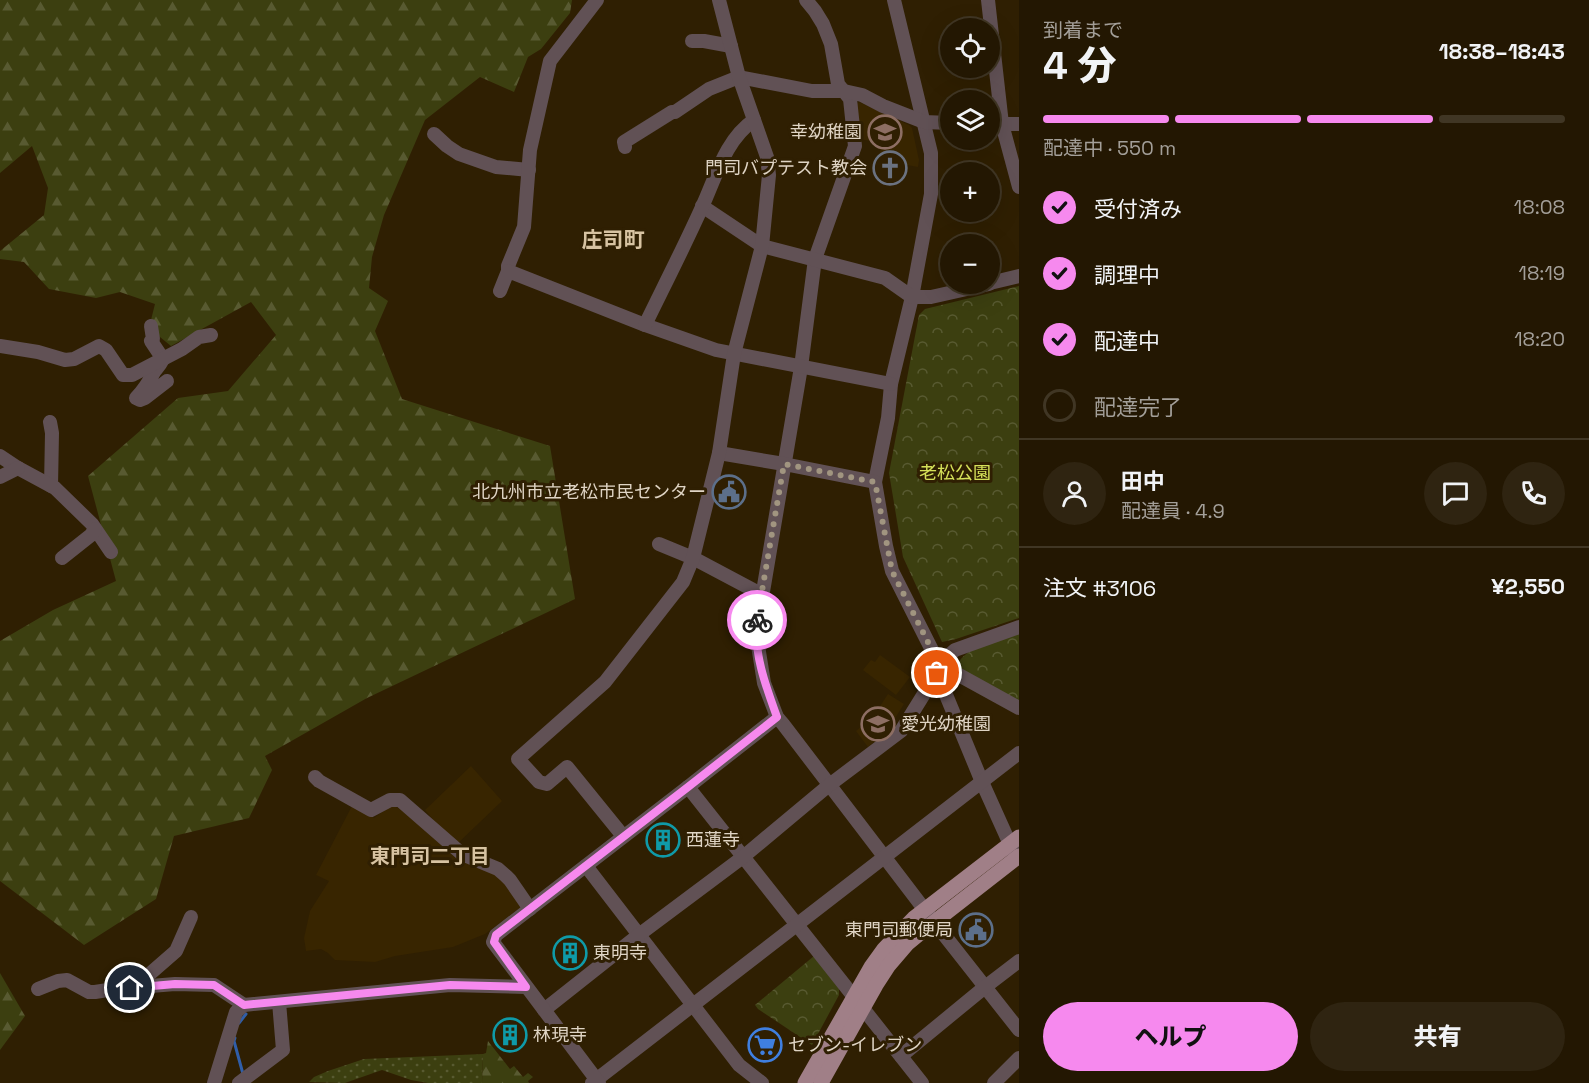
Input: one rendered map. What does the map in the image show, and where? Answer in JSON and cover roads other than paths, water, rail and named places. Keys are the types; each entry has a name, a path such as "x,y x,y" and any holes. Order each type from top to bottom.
{"main road":[{"path":"821,1083 858,1003 871,967 884,949 914,918 929,916 1017,851"},
{"path":"806,1083 858,1003"}],"street":[{"path":"500,291 524,227 530,150 550,61 597,0"},
{"path":"623,836 567,767 547,784 540,782 518,759 605,682 683,582 693,558 718,453 734,354 762,246 769,175 767,157 739,76 719,0"},
{"path":"806,0 823,24 831,44 838,84 850,99 855,146 815,259 801,367 756,633 764,683 777,717 828,786 1019,1030"},
{"path":"894,0 931,153 931,194 912,297 891,384 888,418 875,482 892,571 938,668 982,783 1017,851"},
{"path":"988,0 994,90"},
{"path":"692,41 731,46"},
{"path":"625,147 624,142 672,112 709,89 739,76 812,91 844,91 862,95 891,110 924,122 940,123"},
{"path":"645,325 725,154 754,120"},
{"path":"1000,124 1019,124"},
{"path":"434,134 441,142 459,154 496,166 529,170"},
{"path":"1000,135 1019,187"},
{"path":"702,206 762,246 885,278 912,297 944,294"},
{"path":"508,271 645,325 716,350 891,384"},
{"path":"1000,281 1019,276"},
{"path":"151,326 153,339 151,341 163,359"},
{"path":"0,346 38,352 66,360 74,359 99,346 106,350 123,375 132,375 200,337 211,335"},
{"path":"163,359 136,398 140,400 145,398 167,381"},
{"path":"50,422 52,433 51,486"},
{"path":"718,453 875,482"},
{"path":"0,456 55,488 81,513 111,552"},
{"path":"0,477 18,468"},
{"path":"62,558 91,535 95,529"},
{"path":"659,544 693,558 761,594"},
{"path":"544,1010 743,857 828,786 901,731 938,668 955,650 1019,627"},
{"path":"938,668 1019,708"},
{"path":"777,717 496,935 494,942 595,1082 693,1003 1019,753"},
{"path":"315,777 371,810 390,800 400,800 462,854 498,869 510,880 530,909"},
{"path":"688,787 922,1083"},
{"path":"586,866 740,1065 762,1083"},
{"path":"133,988 176,951 191,917"},
{"path":"901,1056 1019,961"},
{"path":"38,989 67,980 88,992 95,993 114,989 175,984 214,985 244,1005"},
{"path":"214,1083 236,1012 244,1005 450,985 526,987"},
{"path":"239,1083 283,1050 279,1002"},
{"path":"994,1083 1019,1059"}],"waterway":[{"path":"239,1023 246,1014"},
{"path":"235,1038 242,1075"}],"place":[{"name":"幸幼稚園","path":"885,132"},
{"name":"門司バプテスト教会","path":"890,168"},
{"name":"北九州市立老松市民センター","path":"729,492"},
{"name":"愛光幼稚園","path":"878,724"},
{"name":"西蓮寺","path":"663,840"},
{"name":"東門司郵便局","path":"976,930"},
{"name":"東明寺","path":"570,953"},
{"name":"林現寺","path":"510,1035"},
{"name":"セブン-イレブン","path":"765,1045"}],"district":[{"name":"庄司町","path":"613,240"},
{"name":"東門司二丁目","path":"430,856"}],"park label":[{"name":"老松公園","path":"955,473"}]}
